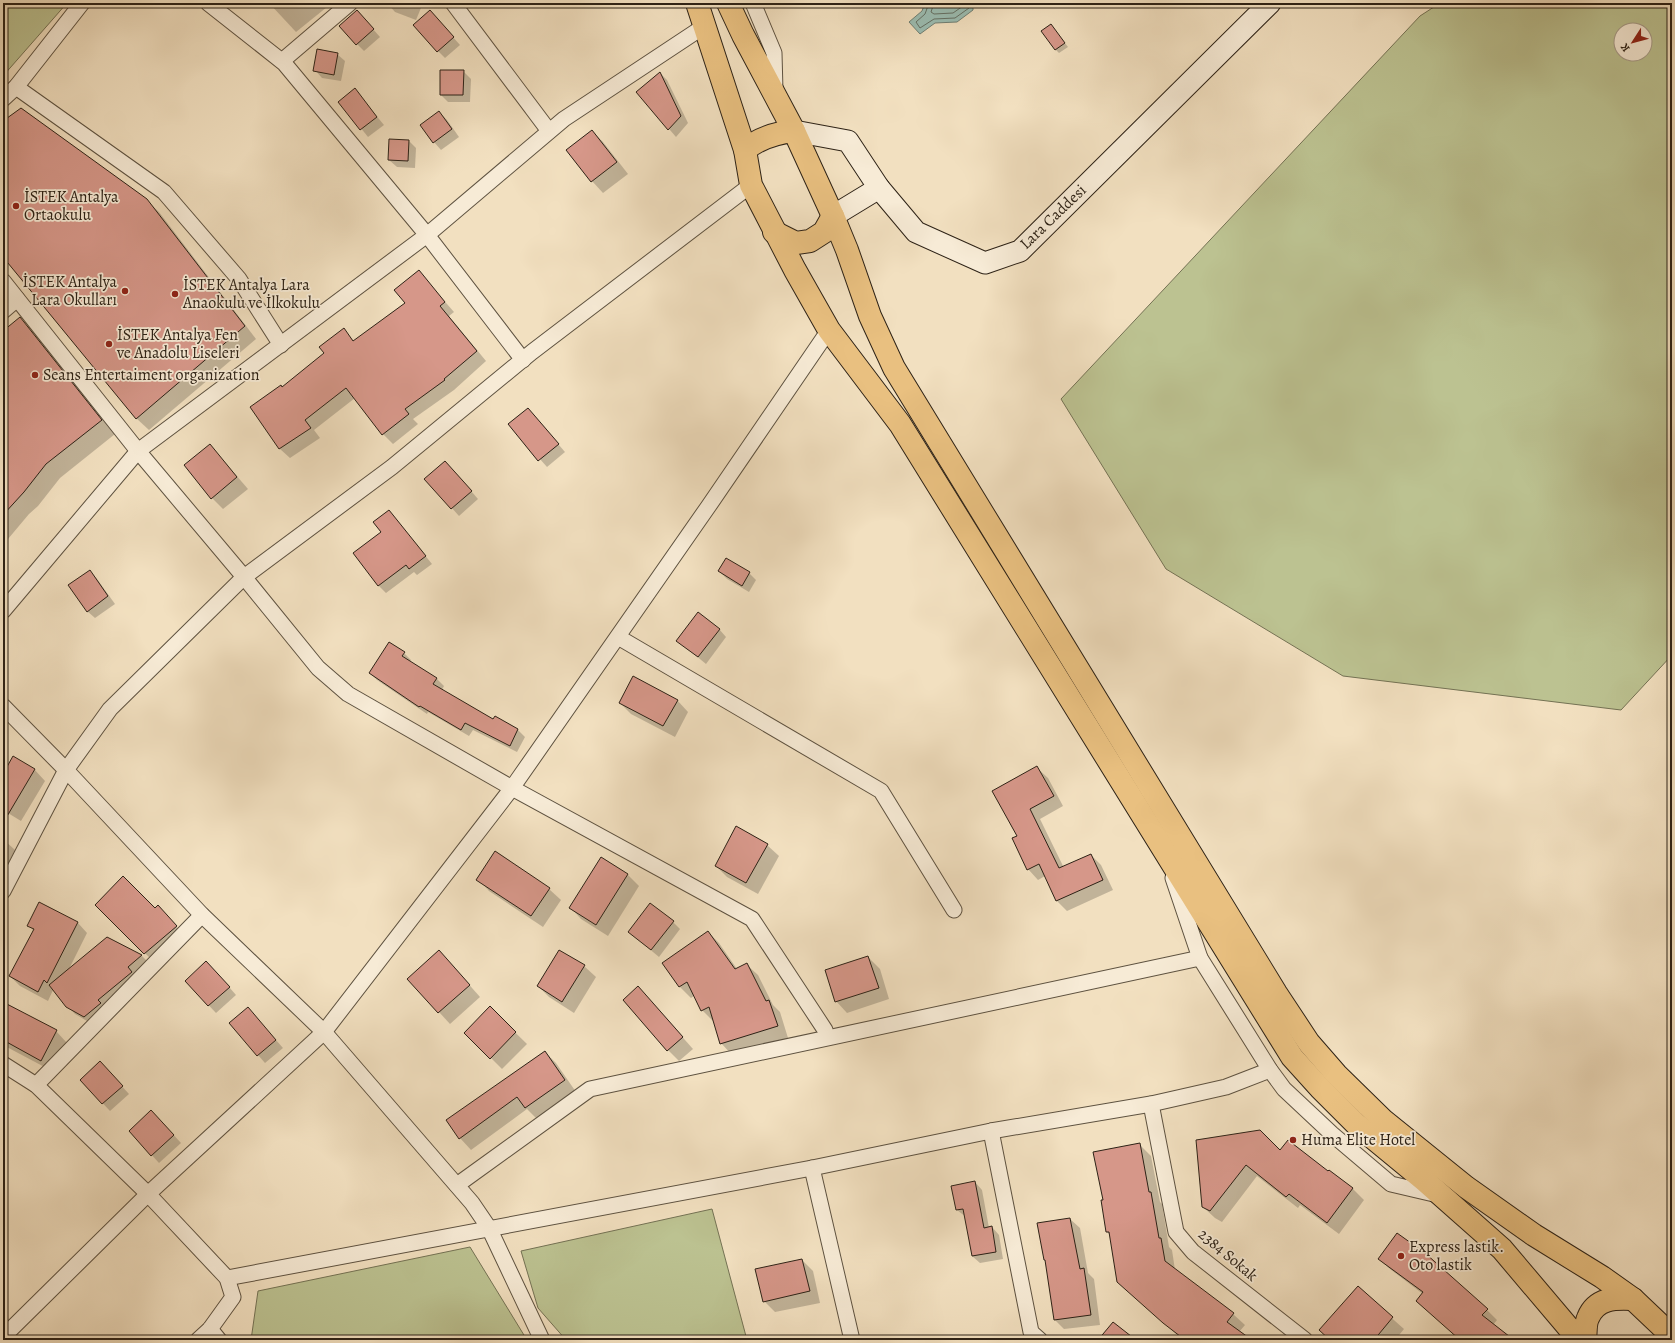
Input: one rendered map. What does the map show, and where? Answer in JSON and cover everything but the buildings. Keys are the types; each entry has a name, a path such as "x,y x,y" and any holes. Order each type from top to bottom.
{"main road":[{"path":"697,3 706,25 745,150 751,185 774,232 829,330 900,424 1292,1057 1356,1124 1502,1249 1568,1327 1581,1340"},
{"path":"728,3 743,35 794,131 833,216 847,250 870,316 894,368 1267,980 1309,1043 1336,1074 1383,1120 1466,1187 1534,1235 1602,1277 1633,1299 1672,1336"},
{"path":"745,150 754,143 769,136 794,131"},
{"path":"774,232 796,243 810,241 824,232 833,216"},
{"path":"1586,1340 1587,1319 1594,1307 1614,1298 1633,1299"}],"street":[{"path":"3,99 16,87 82,3"},
{"path":"208,3 282,62 426,236 523,360"},
{"path":"282,62 350,3"},
{"path":"453,3 549,131"},
{"path":"753,3 774,54 775,96"},
{"name":"Lara Caddesi","path":"794,131 848,141 879,188 916,232 985,263 1020,251 1270,3"},
{"path":"3,611 138,451 426,236 564,119 706,25"},
{"path":"16,87 164,192 239,279 281,345"},
{"path":"3,891 66,770 110,709 244,577 392,467 523,360 751,185"},
{"path":"833,216 879,188"},
{"path":"3,281 138,451 318,668 348,694 512,788 752,919 825,1030 828,1037"},
{"path":"3,311 17,299"},
{"path":"3,1337 148,1194 324,1032 512,788 618,637 829,330"},
{"path":"618,637 881,791 954,910"},
{"path":"3,706 66,770 202,915 324,1032 457,1185 472,1203 489,1228 542,1340"},
{"path":"1165,852 1200,958 1270,1070 1284,1089 1332,1134 1391,1184 1441,1196"},
{"path":"36,1085 202,915"},
{"path":"457,1185 590,1089 1200,958"},
{"path":"3,1064 36,1085 148,1194 227,1278 233,1297 215,1334 198,1340"},
{"path":"227,1278 812,1168 991,1131 1151,1104 1226,1087 1270,1070"},
{"name":"2384 Sokak","path":"1151,1104 1176,1232 1193,1252 1304,1340"},
{"path":"991,1131 1031,1332 1040,1340"},
{"path":"812,1168 852,1340"}],"green space":[{"path":"3,3 67,3 3,76"},
{"path":"1440,3 1672,3 1672,655 1621,710 1343,676 1166,569 1061,399 1420,16"},
{"path":"712,1209 747,1340 566,1340 538,1308 521,1251"},
{"path":"470,1247 527,1340 251,1340 258,1291"}],"water":[{"path":"925,3 973,3 973,10 957,22 935,23 920,34 909,22 922,11"}],"place":[{"name":"İSTEK Antalya Ortaokulu","path":"16,206"},
{"name":"İSTEK Antalya Lara Okulları","path":"125,291"},
{"name":"İSTEK Antalya Lara Anaokulu ve İlkokulu","path":"175,294"},
{"name":"İSTEK Antalya Fen ve Anadolu Liseleri","path":"109,344"},
{"name":"Seans Entertaiment organization","path":"35,375"},
{"name":"Huma Elite Hotel","path":"1293,1140"},
{"name":"Express lastik. Oto lastik","path":"1401,1256"}]}
